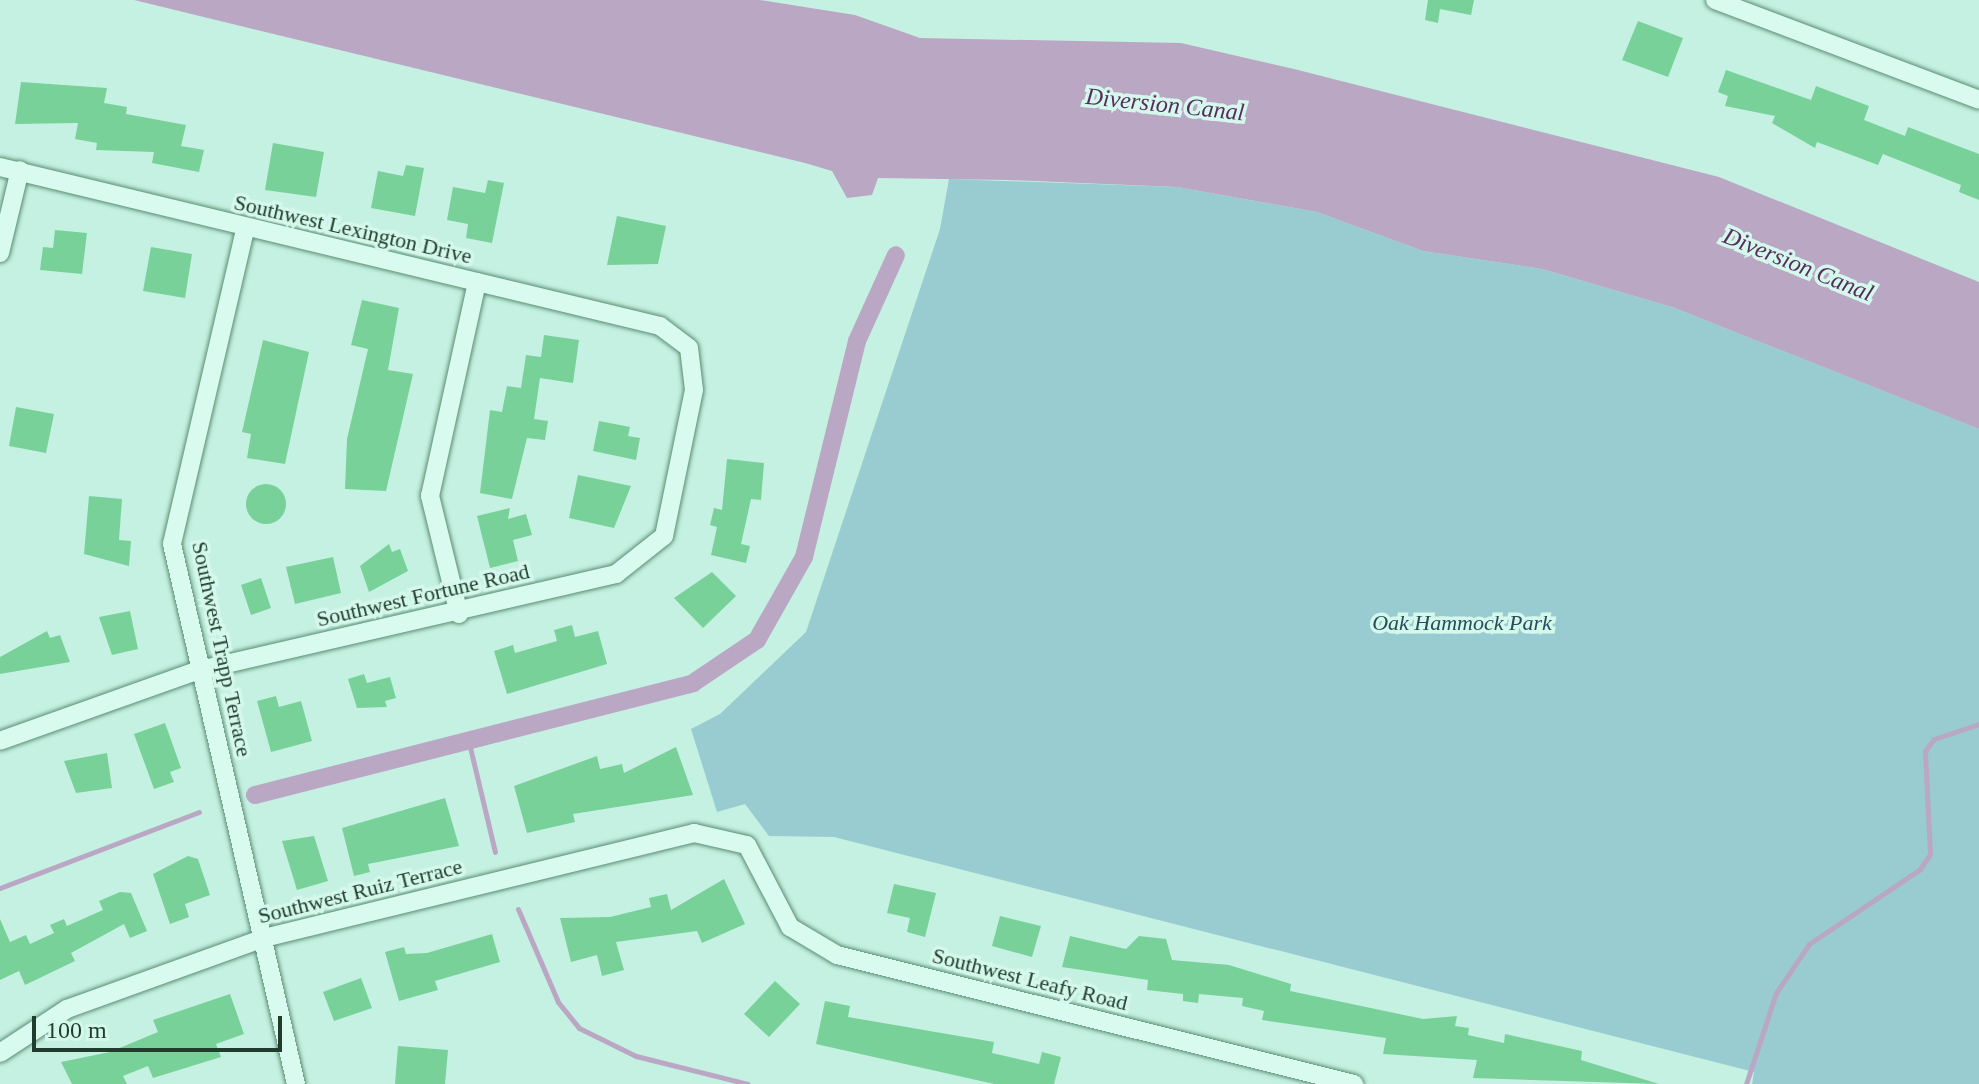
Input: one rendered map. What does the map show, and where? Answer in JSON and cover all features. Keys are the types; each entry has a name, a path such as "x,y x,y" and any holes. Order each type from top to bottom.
{"street":[{"path":"1715,0 1979,100"},
{"name":"Southwest Lexington Drive","path":"0,167 245,230 660,326 689,348"},
{"path":"0,253 20,170"},
{"name":"Southwest Trapp Terrace","path":"245,230 172,544 296,1084"},
{"path":"459,614 430,496 477,282"},
{"name":"Southwest Fortune Road","path":"0,741 199,670 459,614 616,574 664,536 694,390 689,348"},
{"name":"Southwest Ruiz Terrace","path":"0,1053 67,1009 264,938 694,833 747,845"},
{"name":"Southwest Leafy Road","path":"747,845 790,927 837,955 1354,1084"}],"green space":[{"name":"Oak Hammock Park","path":"949,179 1177,187 1317,212 1423,251 1542,269 1672,307 1979,429 1979,1084 1752,1084 1754,1072 834,837 769,836 745,804 717,812 691,729 720,714 806,632 940,229"}],"water":[{"name":"Diversion Canal","path":"134,0 760,0 855,15 920,38 1181,43 1294,69 1719,177 1979,282 1979,429 1672,307 1542,269 1423,251 1317,212 1177,187 1007,180 878,178 872,195 847,198 832,171 805,163"}],"building":[{"path":"1428,0 1474,0 1471,15 1440,9 1438,23 1425,20"},
{"path":"1638,21 1683,38 1668,77 1622,60"},
{"path":"1726,70 1811,100 1816,86 1869,106 1864,120 1905,136 1908,127 1979,154 1979,200 1959,192 1961,185 1883,154 1878,165 1817,142 1815,148 1772,123 1775,116 1725,106 1728,96 1718,92"},
{"path":"21,82 107,88 104,103 127,107 126,114 186,125 181,146 204,150 199,172 152,163 154,152 96,150 97,143 75,139 78,123 15,124"},
{"path":"273,143 324,152 316,197 265,190"},
{"path":"406,165 424,168 415,216 371,208 378,171 403,176"},
{"path":"488,180 504,183 492,243 466,238 468,224 447,220 453,187 485,193"},
{"path":"617,216 666,226 658,264 607,265"},
{"path":"55,230 87,233 82,274 40,270 43,247 53,248"},
{"path":"151,247 192,254 185,298 143,291"},
{"path":"362,300 399,308 388,370 413,374 386,491 345,489 347,439 368,349 351,345"},
{"path":"544,335 579,340 573,383 540,378 534,419 548,421 545,440 527,438 512,499 480,493 490,410 502,412 507,386 521,388 526,355 541,357"},
{"path":"263,340 309,352 285,464 247,458 251,434 242,432"},
{"path":"16,407 54,414 46,453 9,446"},
{"path":"599,421 630,427 628,436 640,438 636,460 593,451"},
{"path":"727,459 764,463 761,500 751,499 741,544 750,546 746,563 711,555 717,527 710,525 714,508 722,510"},
{"path":"578,475 631,486 614,528 569,518"},
{"path":"266,484 280,490 286,504 280,518 266,524 252,518 246,504 252,490"},
{"path":"89,496 122,499 119,540 131,541 129,566 84,554"},
{"path":"510,508 508,519 526,514 532,535 513,540 518,561 490,568 477,516"},
{"path":"389,544 392,552 400,549 408,571 369,592 360,566"},
{"path":"333,557 341,593 295,604 286,567"},
{"path":"712,572 736,596 703,628 674,598"},
{"path":"261,578 271,608 251,615 241,585"},
{"path":"130,611 138,649 112,655 99,617"},
{"path":"572,625 575,637 598,631 607,664 507,694 494,651 513,645 515,653 557,641 554,630"},
{"path":"47,631 50,638 60,635 70,662 0,674 0,657"},
{"path":"364,674 367,683 390,677 396,698 385,701 387,707 357,708 348,679"},
{"path":"276,696 279,707 301,701 312,741 271,752 257,701"},
{"path":"165,723 181,768 170,772 174,782 154,789 134,734"},
{"path":"676,747 693,795 573,814 575,822 527,833 514,786 597,756 600,769 622,764 624,773"},
{"path":"107,753 112,788 76,793 64,761"},
{"path":"445,798 459,846 368,864 370,872 354,876 342,828"},
{"path":"314,836 328,881 297,890 282,841"},
{"path":"188,856 198,859 210,895 185,904 189,917 170,924 153,874"},
{"path":"724,879 745,924 702,943 697,931 616,942 624,970 602,976 597,955 571,962 560,918 610,917 651,907 649,898 667,894 671,910"},
{"path":"894,884 936,893 925,937 907,932 910,918 887,913"},
{"path":"120,892 131,893 147,931 130,938 124,924 71,953 75,961 25,985 19,971 0,980 0,919 10,942 26,935 30,944 54,933 50,925 64,919 67,926 103,910 99,901"},
{"path":"1000,916 1041,926 1032,957 992,946"},
{"path":"492,934 500,962 435,981 438,990 399,1001 385,952 404,947 406,954 427,953"},
{"path":"1070,936 1126,949 1139,936 1166,939 1172,960 1229,965 1291,984 1290,991 1423,1019 1457,1016 1455,1026 1469,1028 1468,1035 1504,1043 1505,1034 1582,1051 1581,1060 1659,1084 1473,1078 1477,1060 1383,1054 1386,1038 1262,1020 1264,1011 1242,1006 1243,998 1199,994 1198,1003 1183,1001 1183,994 1147,990 1148,980 1062,967"},
{"path":"361,978 372,1008 334,1021 323,992"},
{"path":"775,981 800,1004 769,1037 744,1014"},
{"path":"230,994 244,1034 216,1044 221,1057 153,1078 148,1066 123,1076 127,1084 72,1084 61,1062 110,1052 158,1032 153,1020"},
{"path":"825,1001 850,1006 848,1017 994,1042 992,1053 1039,1064 1042,1052 1061,1057 1054,1084 994,1084 816,1044"},
{"path":"398,1046 448,1050 445,1084 395,1084"}],"waterway":[{"path":"255,795 693,683 757,640 804,557 857,341 896,255"},
{"path":"1746,1084 1776,993 1809,944 1920,869 1930,854 1925,751 1934,739 1979,724"},
{"path":"469,743 495,852"},
{"path":"0,888 199,812"},
{"path":"518,909 558,1002 579,1028 636,1056 748,1084"}]}
